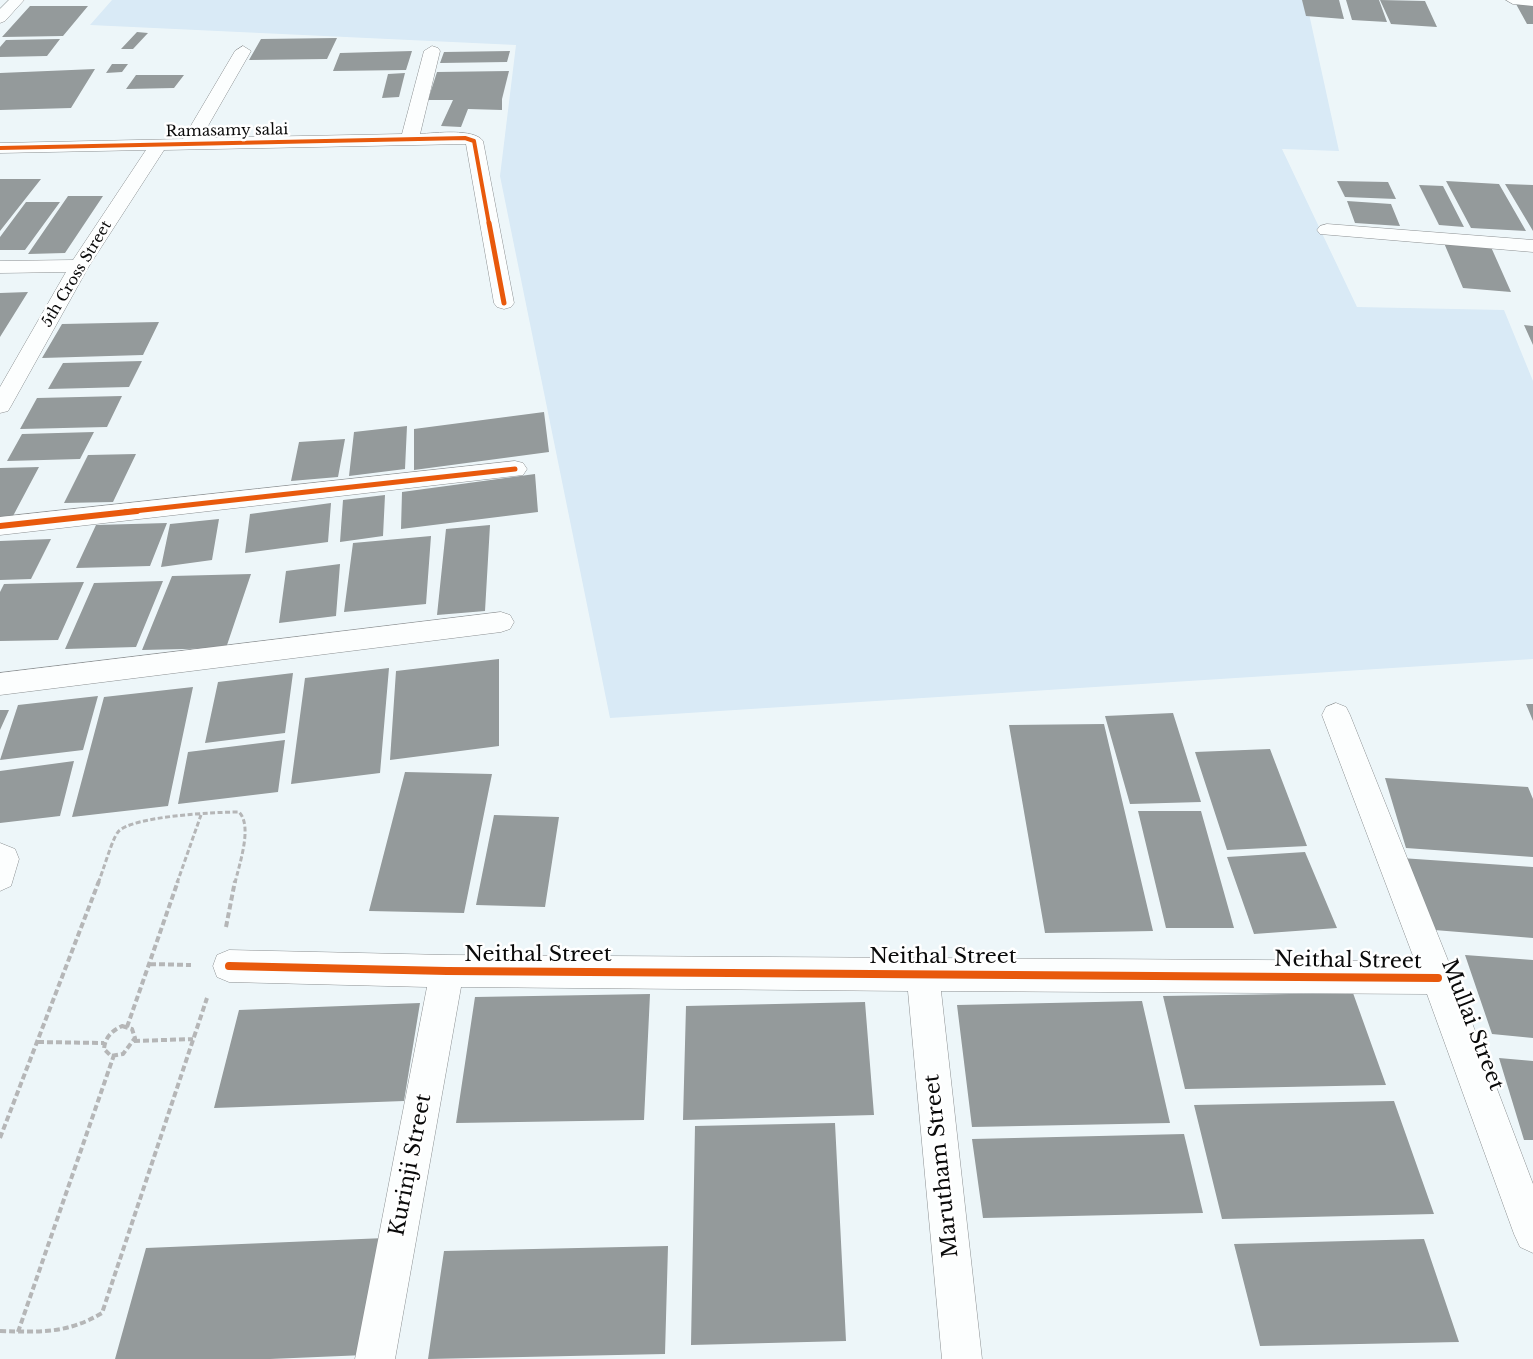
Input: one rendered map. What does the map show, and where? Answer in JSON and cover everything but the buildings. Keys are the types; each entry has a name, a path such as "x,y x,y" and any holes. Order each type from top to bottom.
{"street":[{"path":"0,18 17,0"},
{"path":"1513,0 1533,2"},
{"path":"410,138 432,50"},
{"path":"189,144 243,52"},
{"name":"Ramasamy salai","path":"0,148 454,137 474,141 504,303"},
{"name":"5th Cross Street","path":"0,406 79,266 158,145"},
{"path":"1327,230 1533,246"},
{"path":"0,267 79,266"},
{"path":"0,526 515,469"},
{"path":"0,684 501,622"},
{"name":"Mullai Street","path":"1336,715 1438,978 1533,1234"},
{"path":"0,857 4,859 0,876"},
{"name":"Neithal Street","path":"229,966 447,971 1438,978"},
{"name":"Kurinji Street","path":"375,1359 447,971"},
{"name":"Marutham Street","path":"923,973 962,1359"}],"path":[{"path":"0,1138 118,832 132,824 201,814 239,812 244,817 246,829 225,930"},
{"path":"127,1027 201,814"},
{"path":"0,1331 61,1332 90,1321 102,1313 208,994"},
{"path":"104,1043 107,1054 123,1054 134,1041 134,1033 127,1027"},
{"path":"104,1043 116,1029 127,1027"},
{"path":"134,1041 193,1039"},
{"path":"38,1042 104,1043"},
{"path":"18,1332 114,1055"}],"shaded area":[{"path":"112,0 1306,0 1339,151 1282,149 1357,307 1504,310 1533,381 1533,659 610,718 500,176 516,45 90,25"}],"cycle path":[{"path":"0,148 465,138 474,141 504,303"},
{"path":"0,526 515,469"},
{"path":"229,966 447,971 1438,978"}]}
